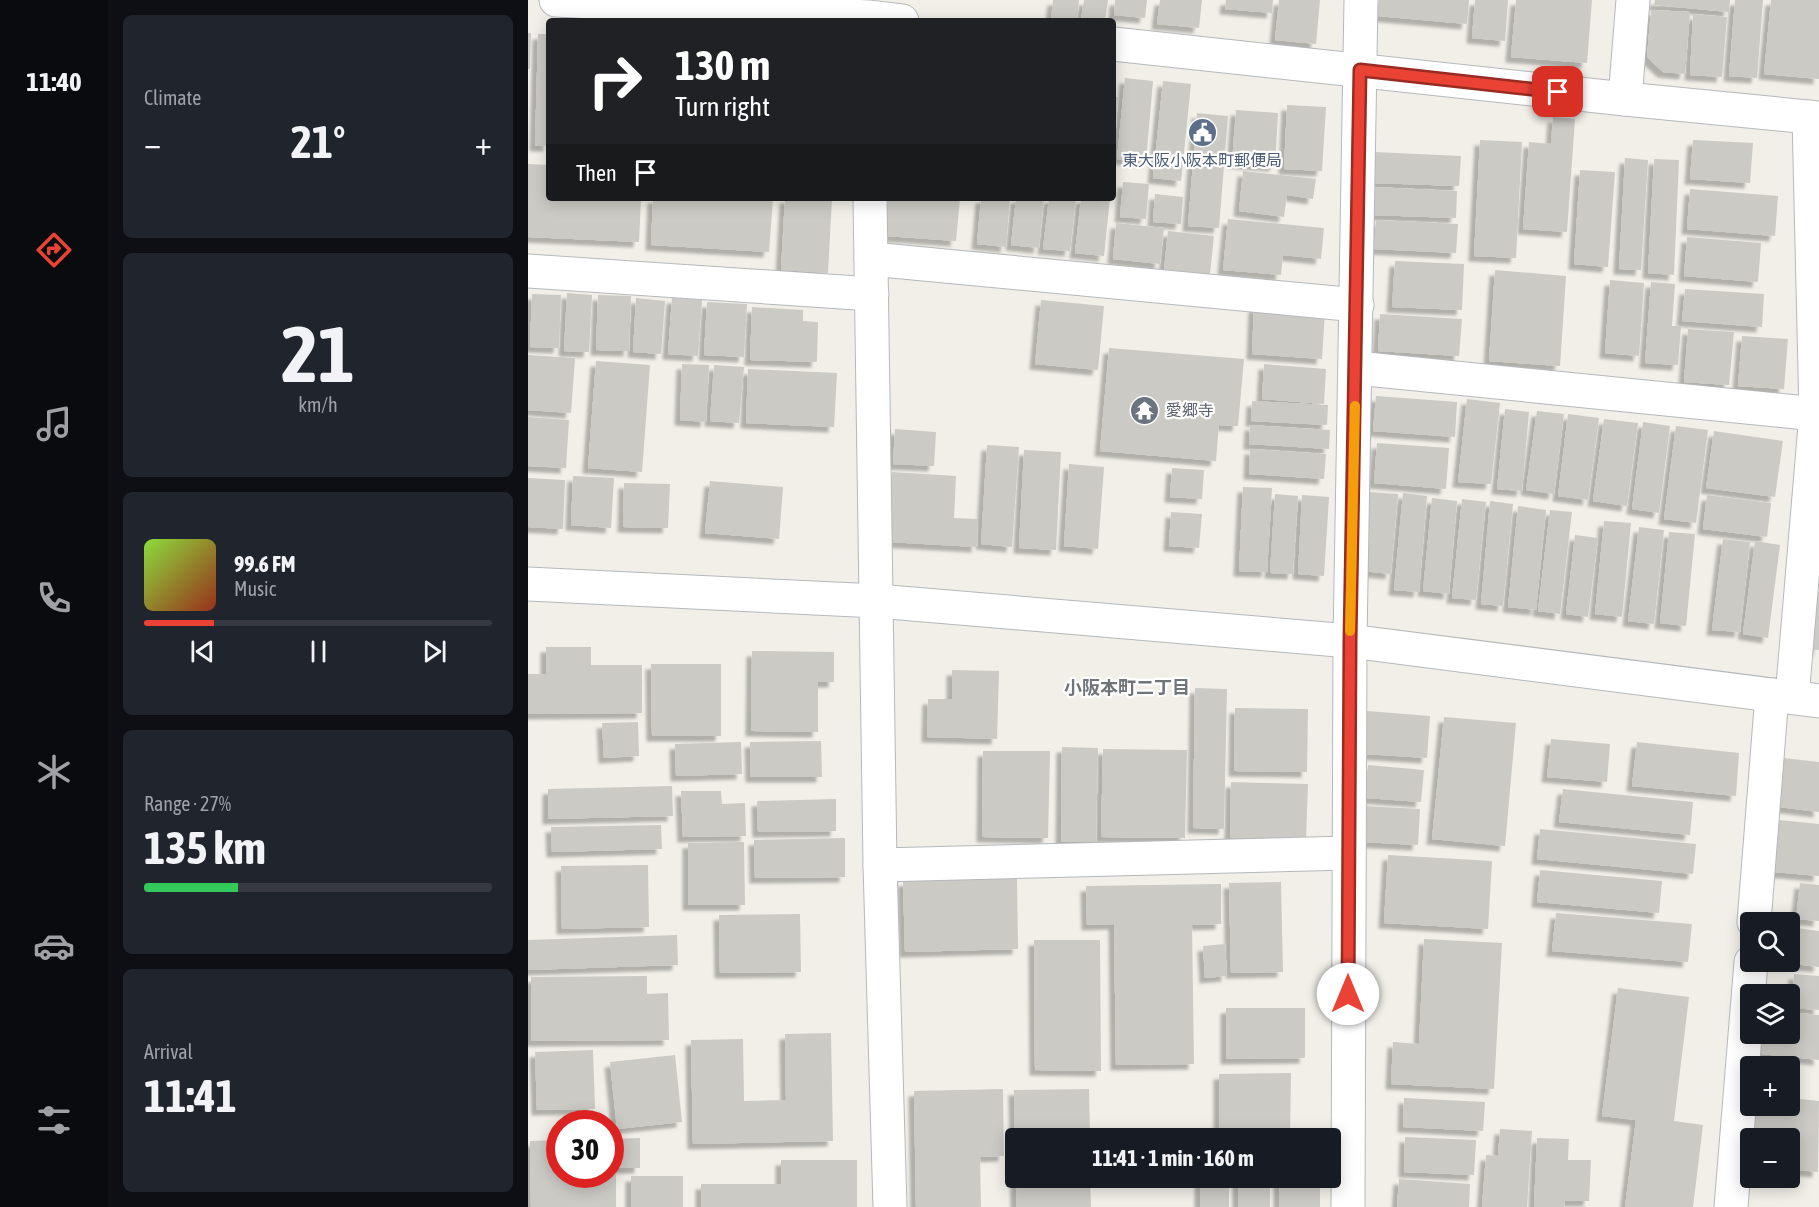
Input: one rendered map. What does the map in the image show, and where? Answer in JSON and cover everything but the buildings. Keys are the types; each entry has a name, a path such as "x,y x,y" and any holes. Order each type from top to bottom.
{"street":[{"path":"556,0 867,13 889,18"},
{"path":"1348,1207 1350,641 1361,0"},
{"path":"1624,99 1634,0"},
{"path":"1116,44 1814,117 1816,414 1794,698 1756,912"},
{"path":"870,201 880,864 891,1207"},
{"path":"871,260 1357,305"},
{"path":"528,271 872,294"},
{"path":"1356,368 1816,414"},
{"path":"528,584 877,601 1350,641 1794,698"},
{"path":"880,864 1349,852"},
{"path":"1731,1207 1750,972"}],"slow traffic":[{"path":"1350,631 1355,406"}],"place":[{"name":"東大阪小阪本町郵便局","path":"1202,132"},
{"name":"愛郷寺","path":"1145,410"}],"district":[{"name":"小阪本町二丁目","path":"1127,687"}],"route":[{"path":"1348,994 1350,641 1360,70 1558,92"}]}
